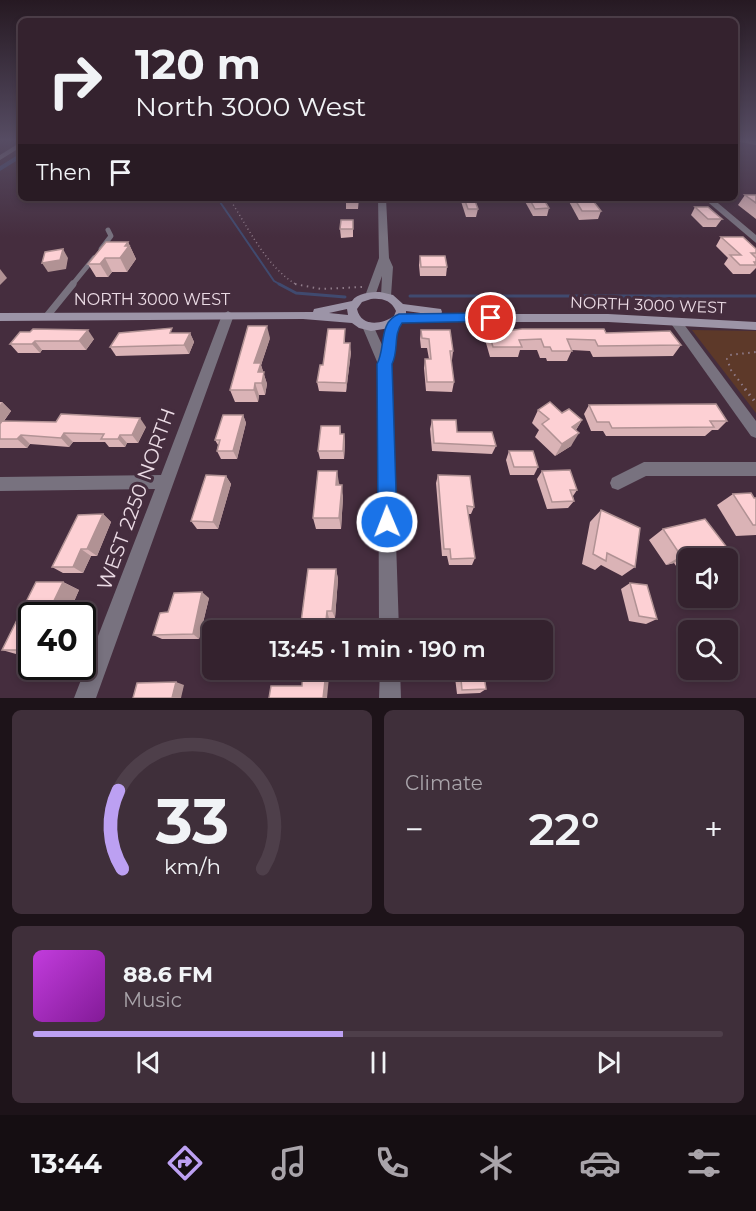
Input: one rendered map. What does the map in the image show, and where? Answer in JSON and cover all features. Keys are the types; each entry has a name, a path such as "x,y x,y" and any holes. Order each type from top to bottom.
{"main road":[{"path":"367,291 386,296 398,316 380,327 368,327 355,319 352,314 355,304 367,291"},
{"name":"NORTH 3000 WEST","path":"303,315 355,304"},
{"name":"NORTH 3000 WEST","path":"0,317 303,315 355,319"},
{"name":"NORTH 3000 WEST","path":"398,316 756,326"}],"street":[{"path":"382,201 384,258 388,267 386,296"},
{"path":"710,201 756,240"},
{"path":"367,291 384,258"},
{"name":"WEST 2250 NORTH","path":"85,698 228,315"},
{"path":"384,364 390,353 388,338 398,316"},
{"path":"676,322 756,432"},
{"path":"368,327 384,364 389,620"},
{"path":"618,483 644,470 756,469"},
{"path":"0,484 164,482"},
{"path":"390,680 390,698"}],"lane":[{"path":"47,316 111,236 108,230"}],"path":[{"path":"231,201 282,275 296,285 319,290 367,291"},
{"path":"756,352 730,355 727,359 730,370 756,403"}],"shaded area":[{"path":"692,330 756,331 756,413"}],"building":[{"path":"745,195 756,195 756,203"},
{"path":"465,201 475,201 478,209 468,209"},
{"path":"531,201 545,201 549,208 535,209"},
{"path":"576,201 593,201 601,211 582,211"},
{"path":"695,207 708,207 722,219 708,219"},
{"path":"341,220 353,220 353,229 340,229"},
{"path":"721,237 743,237 756,249 756,253 751,253 756,258 754,262 756,265 740,265 730,255 741,255"},
{"path":"106,242 128,242 125,246 129,246 120,258 105,258 100,264 88,264"},
{"path":"63,249 60,260 42,263 45,252"},
{"path":"420,256 445,256 447,267 421,267"},
{"path":"248,326 267,326 254,363 261,363 258,372 264,372 262,383 255,383 254,390 230,390"},
{"path":"172,328 170,333 190,333 184,345 110,347 119,333"},
{"path":"33,329 88,330 79,341 35,341 32,344 10,344 20,332 30,332"},
{"path":"328,329 345,329 344,343 350,343 346,383 317,382 320,365 323,365"},
{"path":"522,329 604,329 606,333 670,331 681,345 598,346 595,340 567,339 572,351 552,351 550,347 544,347 541,339 519,340 522,347 493,347 489,333"},
{"path":"421,330 450,330 454,382 427,382 425,359 431,359 429,339 422,338"},
{"path":"550,402 562,413 569,409 582,420 572,427 579,433 562,444 542,424 549,419 538,410"},
{"path":"716,404 727,421 710,421 714,427 612,428 609,422 597,422 589,405"},
{"path":"61,414 140,418 132,435 120,435 118,439 101,439 104,434 64,433 61,438 21,435 17,439 0,439 2,421 56,422"},
{"path":"223,415 243,415 233,451 217,451 220,440 215,440"},
{"path":"432,420 456,420 457,432 492,432 496,446 434,443"},
{"path":"321,426 340,426 340,434 344,434 343,451 318,451"},
{"path":"509,451 533,451 538,467 514,467"},
{"path":"570,470 577,490 570,490 574,501 552,502 542,471"},
{"path":"318,471 337,471 336,485 342,485 339,518 313,518"},
{"path":"206,475 226,476 213,522 191,521"},
{"path":"438,475 470,476 474,507 467,506 475,558 451,559 450,549 444,549"},
{"path":"751,493 756,498 756,525 753,525 733,494"},
{"path":"601,510 640,528 635,567 607,553 606,561 593,554"},
{"path":"103,514 87,549 81,549 73,567 52,567 78,515"},
{"path":"705,519 727,548 678,548 678,552 663,529"},
{"path":"308,569 336,569 332,611 327,611 326,620 301,620"},
{"path":"36,582 63,582 53,602 26,602"},
{"path":"630,583 647,585 657,619 639,616"},
{"path":"202,592 193,634 153,635 160,613 168,612 174,593"},
{"path":"18,618 18,650 2,650"},
{"path":"302,680 325,680 323,698 269,698 271,686 302,686"},
{"path":"461,680 485,680 486,689 462,690"},
{"path":"176,682 172,698 133,698 137,683"}],"waterway":[{"path":"220,202 274,281 281,285"},
{"path":"279,284 296,293 345,297"},
{"path":"410,296 756,296"}],"route":[{"path":"387,522 384,364 390,353 388,338 390,330 399,318 491,318"}]}
